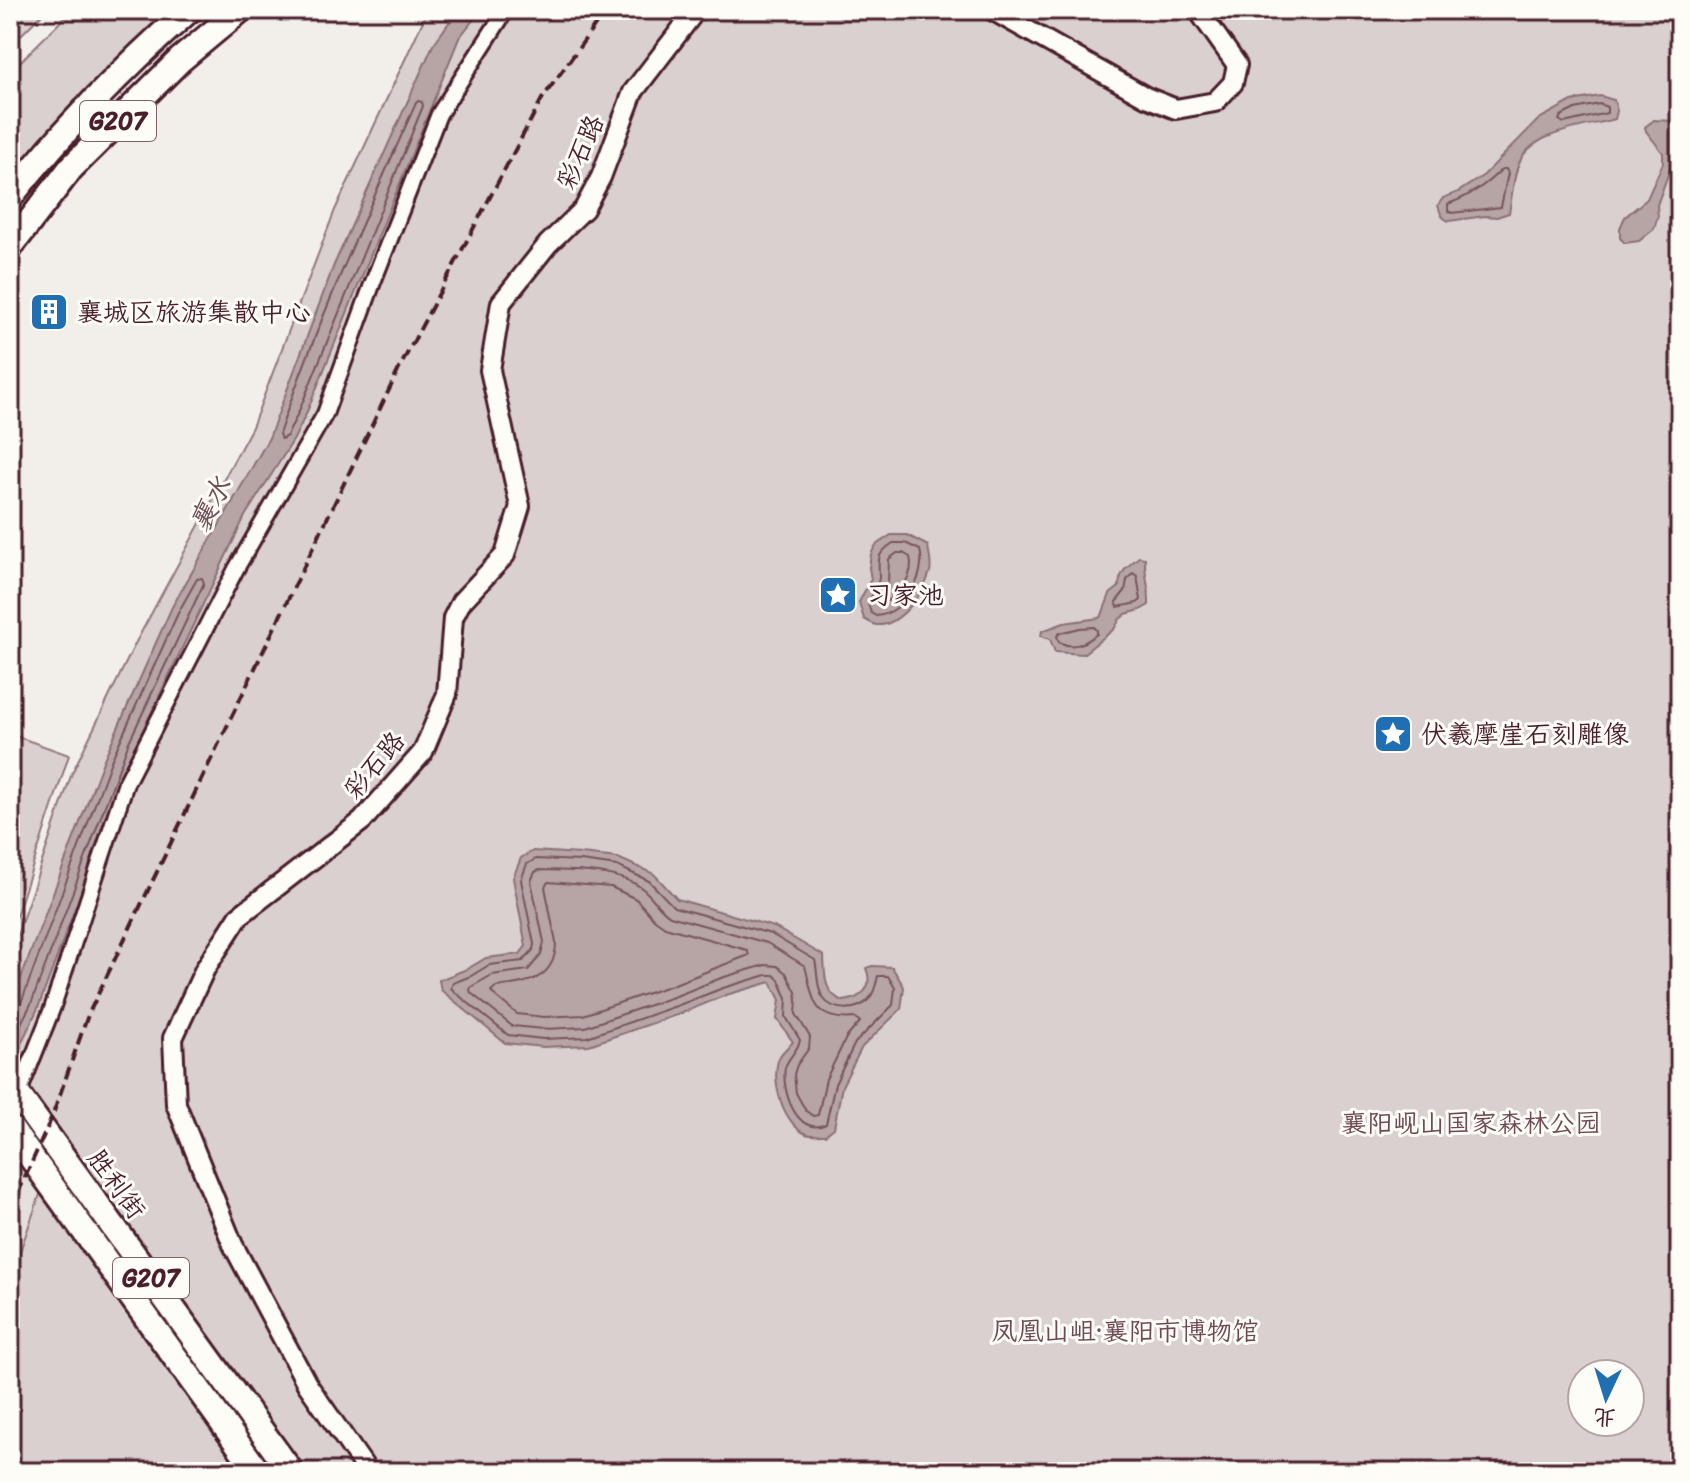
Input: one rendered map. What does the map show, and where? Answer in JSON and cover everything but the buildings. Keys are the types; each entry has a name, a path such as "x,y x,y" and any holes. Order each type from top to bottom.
{"highway":[{"name":"G207","path":"10,197 44,154 157,38 189,10"},
{"name":"G207","path":"10,247 71,168 180,60 240,10"},
{"name":"胜利街","path":"14,1089 291,1472"},
{"name":"胜利街","path":"10,1128 258,1472"}],"street":[{"path":"14,1089 52,1009 126,783 236,569 325,414 439,114 506,10"},
{"name":"彩石路","path":"368,1472 307,1384 233,1245 176,1104 173,1038 205,969 239,916 362,821 423,752 447,694 453,618 461,602 505,555 520,506 490,370 501,303 548,244 584,209 601,177 633,92 696,10"},
{"path":"992,10 1146,97 1176,109 1215,102 1233,83 1237,65 1198,10"}],"shaded area":[{"path":"114,1027 38,1185 37,1204 10,1280 10,1141"}],"green space":[{"path":"10,10 46,10 10,46"},
{"path":"72,10 175,10 79,97 10,180 10,72"},
{"name":"习家池","path":"428,10 1680,10 1680,1472 291,1472 60,1136 38,1185 10,1145 10,956 72,773 136,642 252,427 335,210"},
{"path":"10,734 69,755 10,935"},
{"path":"46,1177 258,1472 10,1472 10,1280"}],"water":[{"name":"襄水","path":"458,10 481,10 459,38 306,414 294,439 245,516 135,747 38,1008 19,1048 10,1056 10,1007 104,759 172,607 269,438 334,265 433,45"},
{"path":"1600,96 1614,100 1617,111 1615,119 1561,132 1535,144 1519,163 1509,213 1449,221 1440,212 1438,205 1443,198 1484,175 1539,119 1572,101"},
{"path":"1654,120 1672,121 1680,128 1680,150 1657,205 1654,229 1639,241 1625,243 1620,238 1620,228 1625,217 1647,199 1663,163 1663,153 1645,127"},
{"path":"891,535 907,535 928,546 931,569 910,607 894,620 876,625 864,619 859,602 871,579 871,554 876,545"},
{"path":"1139,557 1145,558 1149,605 1126,614 1114,629 1083,654 1055,652 1050,639 1041,636 1042,631 1064,623 1099,618 1110,594 1119,587 1122,573"},
{"path":"533,851 618,858 654,874 677,899 774,927 824,956 828,988 843,1001 856,998 865,991 868,981 866,968 892,967 904,987 901,1009 862,1047 842,1086 834,1128 825,1135 806,1134 791,1121 780,1100 777,1065 781,1054 793,1042 777,1019 780,1000 771,982 726,995 589,1045 543,1047 505,1043 441,990 439,980 486,958 520,954 526,946 513,878 521,858"}],"railway":[{"path":"10,1211 52,1117 88,1015 400,367 542,99 606,10"}],"place":[{"name":"襄城区旅游集散中心","path":"49,312"},
{"name":"习家池","path":"838,595"},
{"name":"伏羲摩崖石刻雕像","path":"1393,734"}],"park label":[{"name":"襄阳岘山国家森林公园","path":"1471,1123"},
{"name":"凤凰山岨·襄阳市博物馆","path":"1125,1331"}]}
